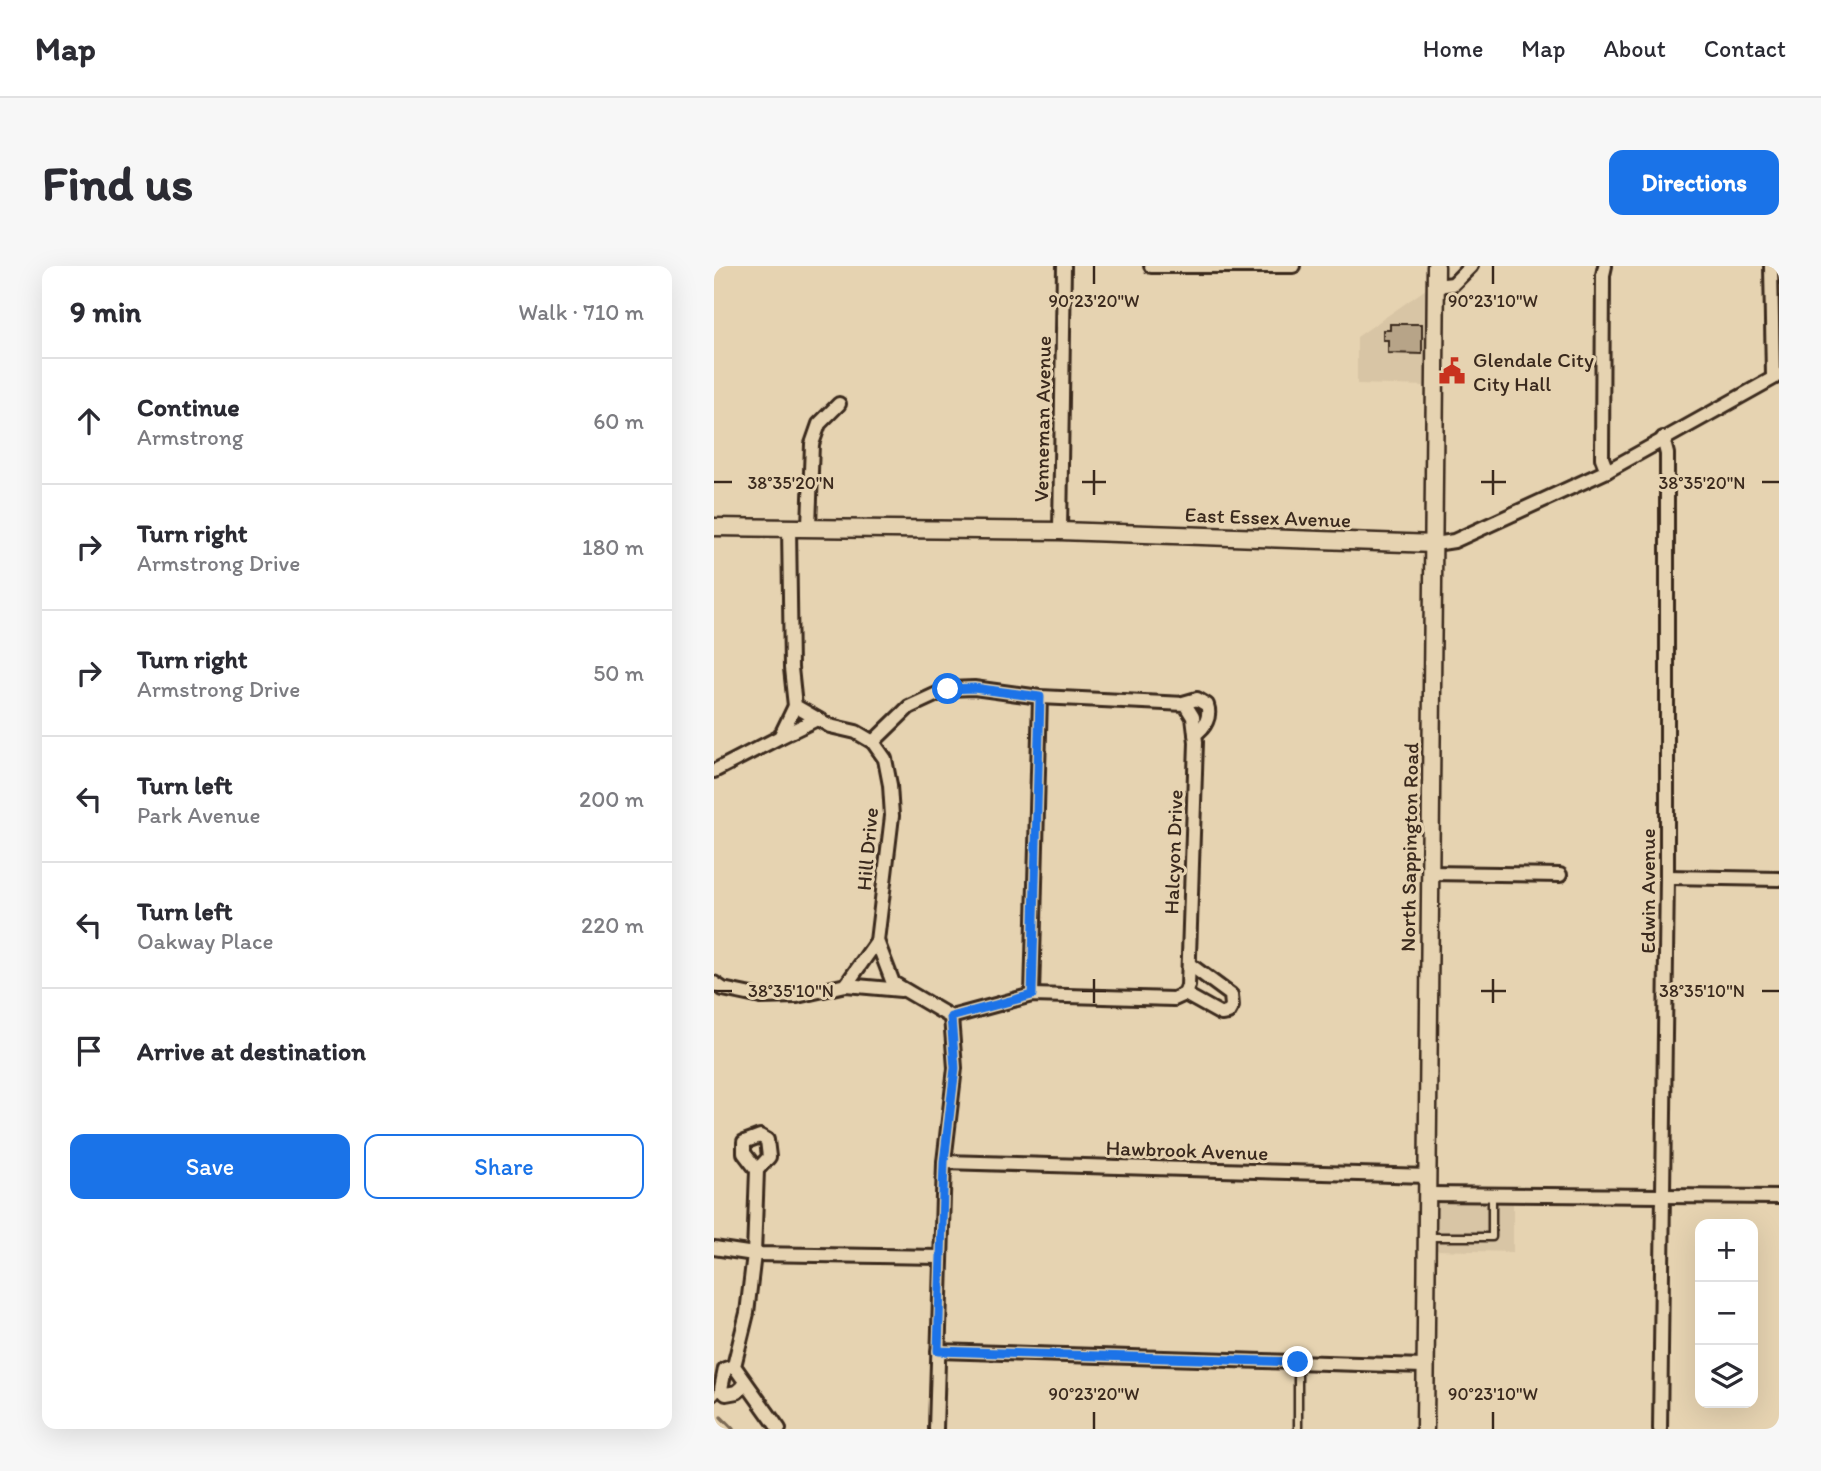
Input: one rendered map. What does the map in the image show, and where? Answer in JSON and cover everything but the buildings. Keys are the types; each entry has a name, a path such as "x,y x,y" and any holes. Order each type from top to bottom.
{"street":[{"name":"Venneman Avenue","path":"1060,531 1064,266"},
{"path":"1151,266 1293,266"},
{"name":"North Sappington Road","path":"1425,1429 1436,266"},
{"path":"1436,286 1452,284 1471,266"},
{"path":"1605,266 1602,458 1607,471"},
{"path":"1771,266 1776,375"},
{"name":"East Essex Avenue","path":"714,527 1060,531 1435,544 1454,541 1607,471 1776,375"},
{"path":"809,526 812,444 819,424 839,404"},
{"name":"Edwin Avenue","path":"1660,1429 1667,877 1667,454 1663,438"},
{"path":"780,737 795,706 791,668 789,527"},
{"path":"795,706 830,726 856,732 873,742 909,707 948,689 974,688 1040,697 1032,995"},
{"name":"Halcyon Drive","path":"1040,697 1186,707 1195,734 1189,964 1185,994"},
{"path":"714,771 817,719"},
{"name":"Hill Drive","path":"873,742 885,759 892,816 877,941 893,983 901,990"},
{"path":"1429,873 1560,874"},
{"path":"1667,877 1779,878"},
{"name":"Hill Drive","path":"846,985 877,941"},
{"path":"714,983 723,989 761,997 797,996 846,985 901,990 951,1017 1032,995 1174,999 1185,994 1221,1014 1228,1013 1233,1006 1231,995 1189,964"},
{"path":"936,1429 944,1162 955,1068 951,1017"},
{"name":"Hawbrook Avenue","path":"944,1162 1427,1176"},
{"path":"757,1170 754,1254 747,1314 734,1366 779,1429"},
{"path":"1427,1194 1779,1197"},
{"path":"714,1248 754,1254 940,1256"},
{"path":"938,1351 1424,1366"},
{"path":"734,1366 725,1369 718,1393 737,1392 746,1384"}],"lane":[{"path":"1426,1237 1492,1237 1492,1194"},
{"path":"1298,1362 1298,1429"}],"shaded area":[{"path":"1429,287 1428,386 1357,384 1357,337"},
{"path":"1439,1200 1513,1201 1513,1252 1433,1250 1434,1205"}],"waterway":[{"path":"721,1417 733,1429"}],"place":[{"name":"Glendale City City Hall","path":"1452,371"}],"route":[{"path":"948,689 974,688 1040,697 1032,995 951,1017 955,1068 944,1162 938,1351 1298,1362"}]}
